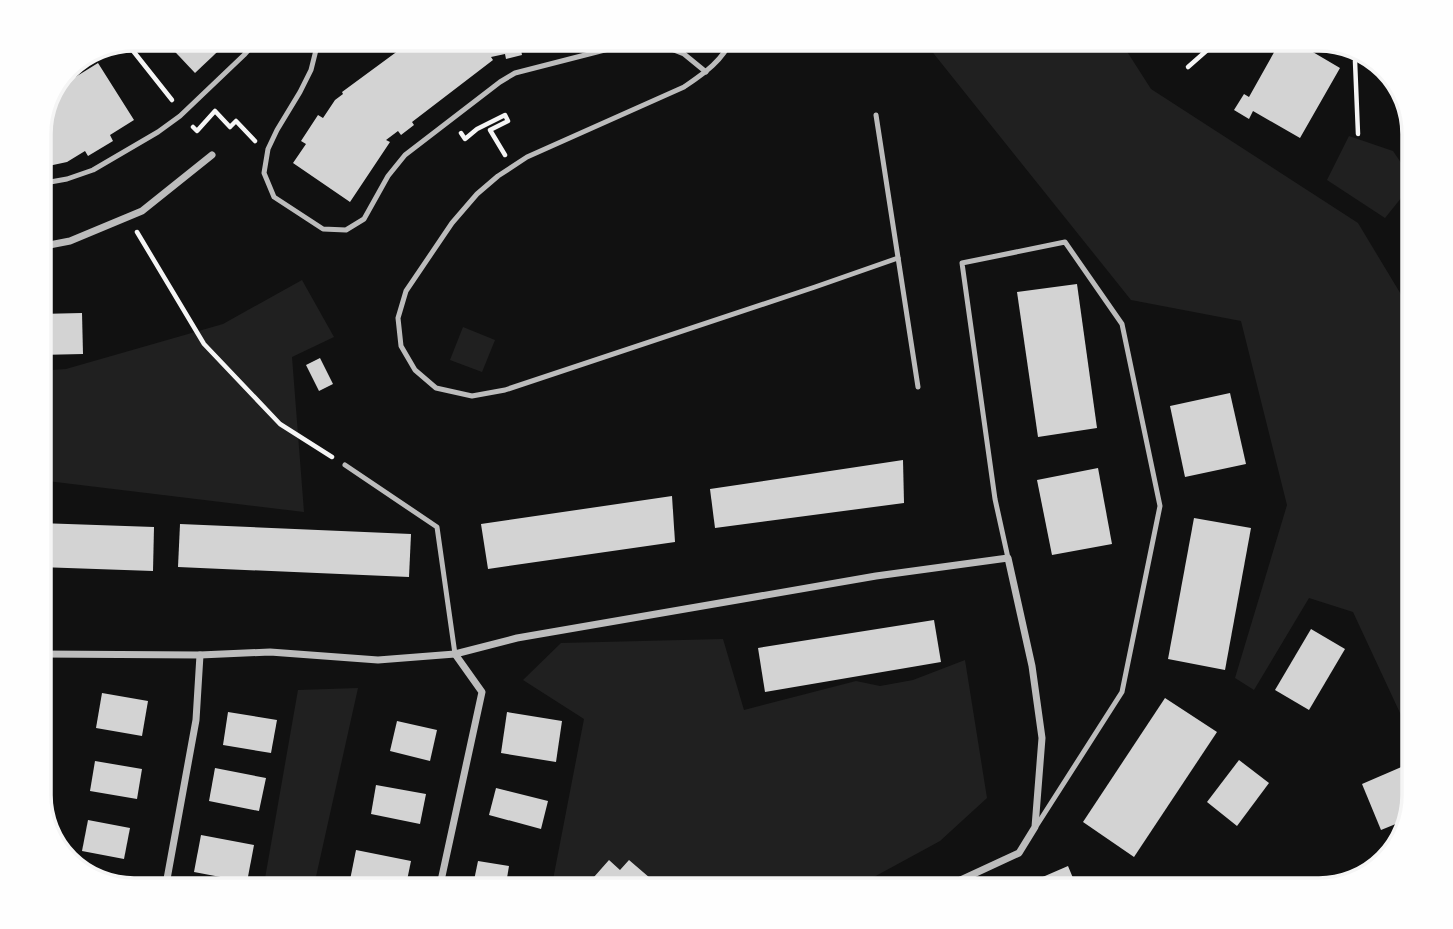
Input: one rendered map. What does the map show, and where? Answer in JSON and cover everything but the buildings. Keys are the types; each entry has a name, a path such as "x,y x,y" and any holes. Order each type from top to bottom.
{"street":[{"path":"51,245 70,241 142,211 212,155"},
{"path":"51,654 200,655 270,652 378,660 455,654 517,638 876,576 1008,558 1032,666 1042,738 1035,827 1018,853 966,878"},
{"path":"442,878 481,692 455,654"},
{"path":"168,878 195,720 200,655"}],"lane":[{"path":"51,182 93,170 158,132 180,116 248,51"},
{"path":"316,51 311,70 268,149 264,173 274,197 323,229 346,230 364,219 388,176 405,155 500,82 515,73 601,51"},
{"path":"676,51 706,72"},
{"path":"725,51 706,72 684,87 527,157 477,194 452,223 406,291 398,318 401,346 415,370 436,388 472,396 505,390 898,258"},
{"path":"876,115 918,387"},
{"path":"1008,558 995,499 962,262 1065,242 1122,324 1160,506 1122,692 1035,827"},
{"path":"345,465 437,527 455,654"}],"path":[{"path":"132,51 175,104"},
{"path":"1188,67 1206,51"},
{"path":"1355,61 1358,134"},
{"path":"198,119 192,126 197,131 215,111 230,127"},
{"path":"469,126 460,132 465,139 477,129 505,115 508,121 490,130 500,147"},
{"path":"128,217 204,344 280,424 345,465"}],"shaded area":[{"path":"932,51 1127,51 1151,89 1358,223 1402,296 1402,717 1353,612 1309,598 1254,690 1235,678 1287,505 1241,321 1131,300"},
{"path":"1349,136 1393,151 1402,164 1402,197 1385,218 1327,180"},
{"path":"302,280 334,337 292,357 304,512 51,481 51,370 66,369 223,324"},
{"path":"463,327 495,340 482,372 450,360"},
{"path":"723,639 744,710 856,681 880,686 913,680 965,660 987,798 940,841 872,878 553,878 584,719 523,680 561,643"},
{"path":"358,688 316,878 265,878 298,690"}]}
